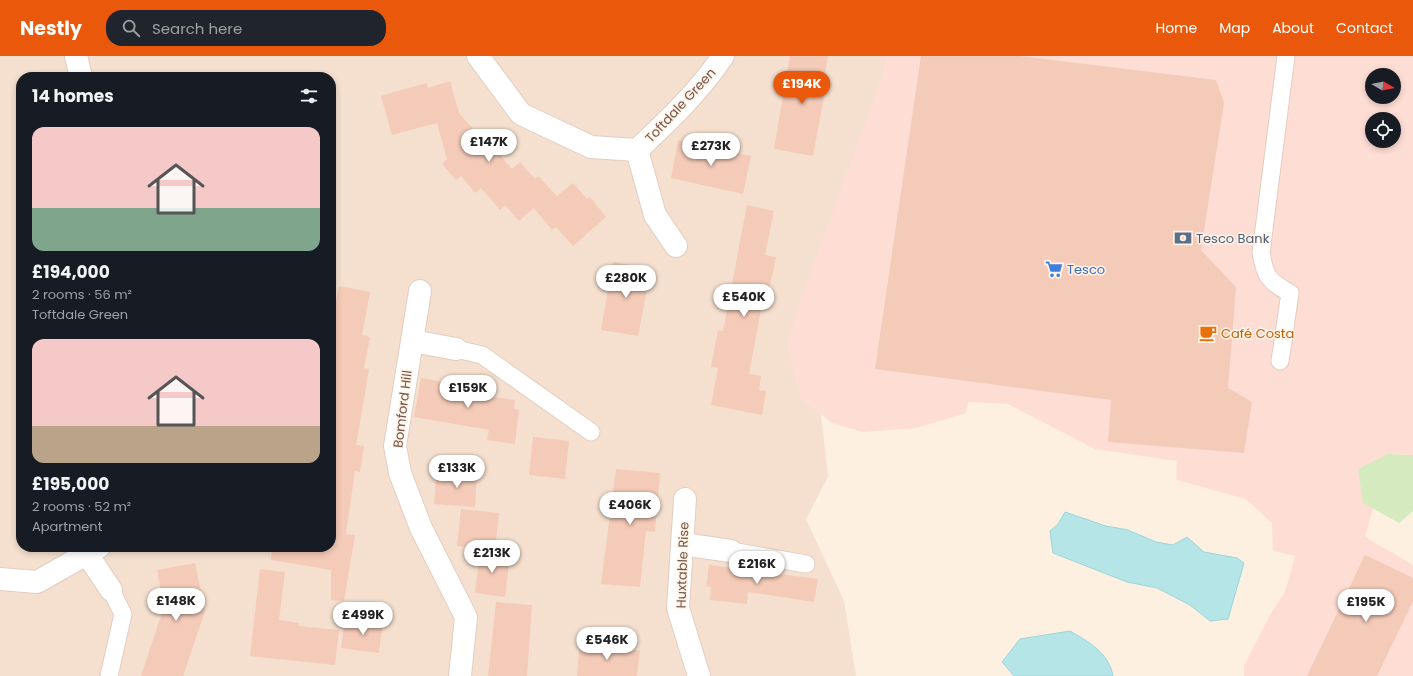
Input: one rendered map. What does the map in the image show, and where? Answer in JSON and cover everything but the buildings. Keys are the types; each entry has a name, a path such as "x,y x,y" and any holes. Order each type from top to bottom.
{"street":[{"path":"76,56 80,72"},
{"name":"Toftdale Green","path":"478,56 521,114 591,147 637,150 711,74 723,56"},
{"path":"637,150 655,215 676,246"},
{"name":"Bomford Hill","path":"420,291 395,446 400,473 421,528 466,617 460,676"},
{"path":"412,341 456,349"},
{"name":"Huxtable Rise","path":"685,499 678,608 699,676"},
{"path":"682,544 731,551"},
{"path":"0,578 37,582 91,552"},
{"path":"93,552 111,590"}],"lane":[{"path":"1280,361 1290,293 1279,286 1264,272 1261,253 1286,56"},
{"path":"456,349 482,355 591,432"},
{"path":"731,551 806,564"},
{"path":"109,676 123,614 111,590"}],"shaded area":[{"path":"0,56 887,56 884,72 788,342 802,399 821,414 828,477 806,519 844,601 856,676 0,676"},
{"path":"887,56 1413,56 1413,455 1388,454 1365,537 1413,565 1413,676 1244,676 1244,666 1270,615 1285,592 1295,556 1273,551 1272,523 1246,499 1176,480 1177,461 1095,449 1008,404 968,402 966,413 916,428 862,432 832,423 802,399 791,359 788,342 801,298 884,72"}],"green space":[{"path":"1388,454 1413,455 1413,511 1399,523 1363,503 1358,469"}],"water":[{"path":"1065,512 1106,526 1128,530 1156,542 1173,545 1187,537 1204,552 1237,558 1244,563 1228,619 1210,621 1190,605 1157,588 1127,582 1053,553 1050,531 1058,524"},
{"path":"1070,631 1091,644 1103,655 1111,668 1113,676 1014,676 1002,662 1020,639"}],"place":[{"name":"Tesco Bank","path":"1183,238"},
{"name":"Tesco","path":"1054,269"},
{"name":"Café Costa","path":"1208,333"}]}
